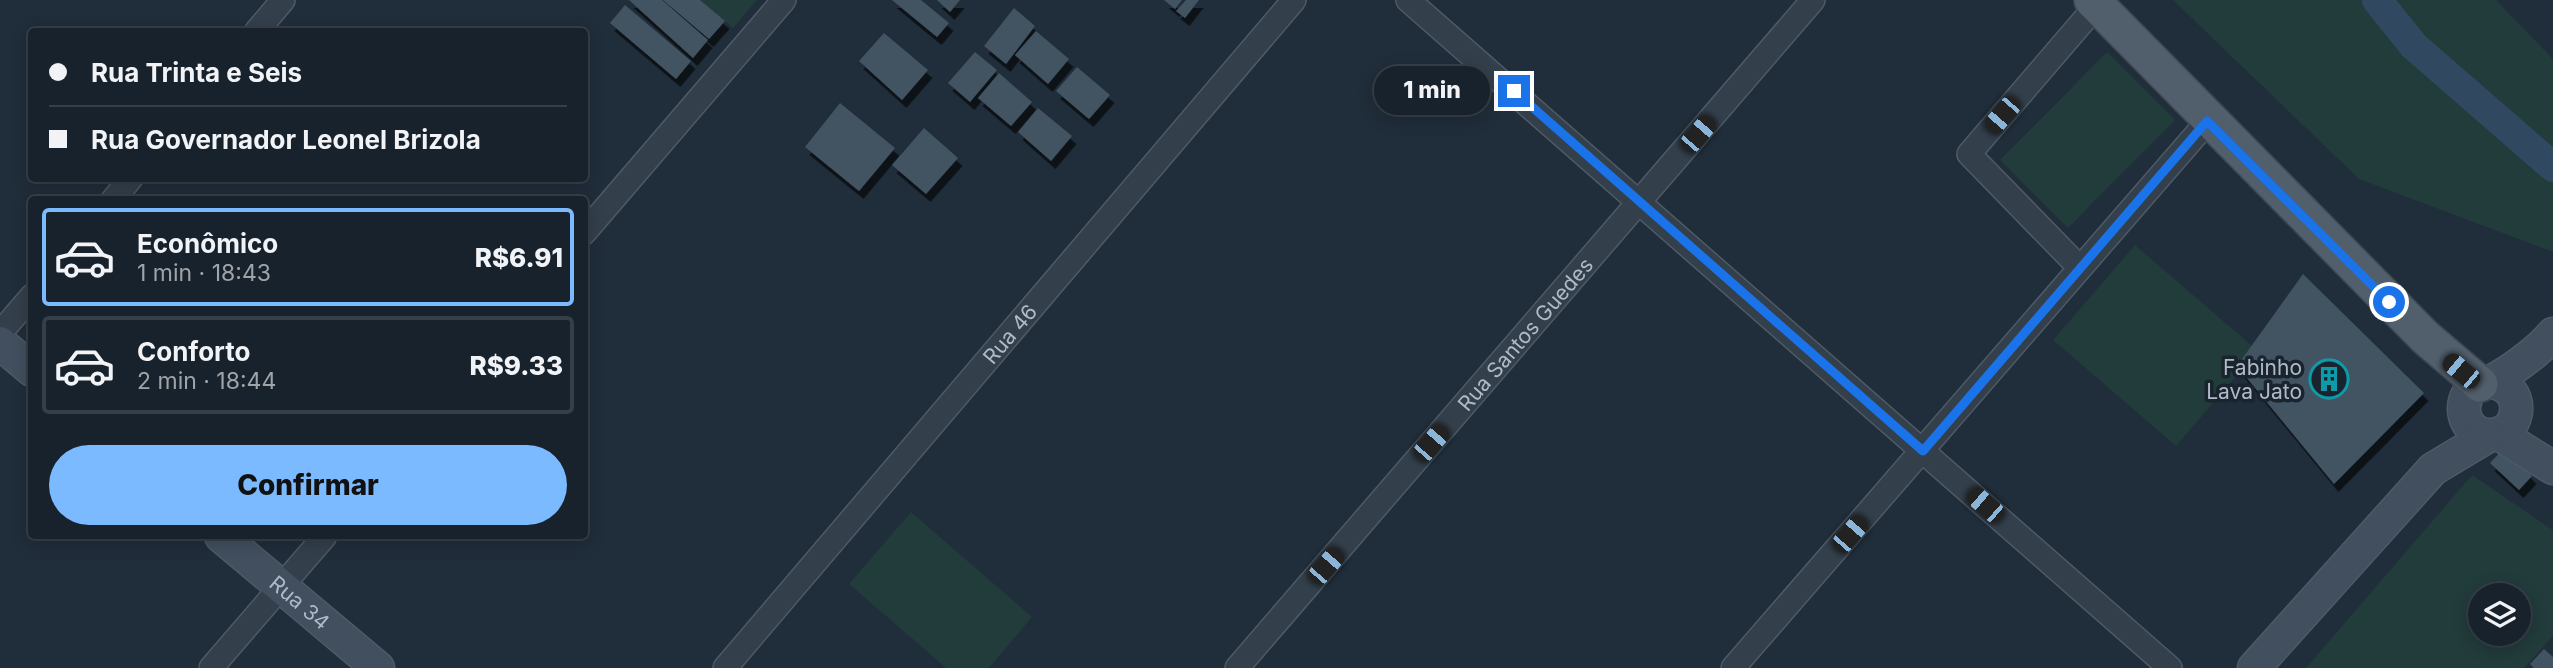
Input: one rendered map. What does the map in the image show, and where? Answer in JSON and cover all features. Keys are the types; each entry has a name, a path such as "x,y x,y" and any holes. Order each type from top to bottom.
{"main road":[{"path":"2094,3 2207,121 2478,392"}],"street":[{"path":"259,28 283,0"},
{"path":"588,228 784,0"},
{"name":"Rua 46","path":"725,668 1294,0"},
{"path":"1408,0 2171,668"},
{"name":"Rua Santos Guedes","path":"1237,668 1813,0"},
{"path":"2080,268 1969,154 2094,3"},
{"path":"1733,668 2207,121"},
{"path":"116,196 128,182"},
{"path":"0,333 28,301"},
{"path":"2253,668 2436,465 2478,392 2548,340"},
{"path":"2436,465 2505,423 2548,340"},
{"path":"0,343 28,367"},
{"path":"2478,392 2501,384 2510,390 2516,399 2505,423"},
{"path":"2478,392 2473,429 2505,423 2539,440 2551,466"},
{"name":"Rua 34","path":"225,539 378,668"},
{"path":"211,668 322,539"}],"green space":[{"path":"700,0 757,0 733,28"},
{"path":"2173,0 2496,0 2553,59 2553,252 2359,179"},
{"path":"2107,52 2175,120 2068,228 2000,160"},
{"path":"2135,245 2258,351 2176,446 2053,340"},
{"path":"2472,475 2553,530 2553,636 2524,668 2306,668"},
{"path":"911,512 1032,617 989,668 946,668 849,584"}],"building":[{"path":"629,0 662,0 708,40 693,58"},
{"path":"663,0 700,0 725,21 709,39"},
{"path":"892,0 921,0 949,23 937,37"},
{"path":"937,0 960,0 950,12"},
{"path":"1164,0 1182,0 1175,9"},
{"path":"1186,0 1199,0 1185,18 1176,11"},
{"path":"625,5 691,61 676,79 610,23"},
{"path":"1014,8 1035,26 1006,64 984,46"},
{"path":"1036,31 1069,59 1048,84 1015,55"},
{"path":"884,33 928,70 902,100 859,61"},
{"path":"975,52 997,70 970,102 948,83"},
{"path":"1077,67 1110,95 1089,119 1056,91"},
{"path":"999,73 1032,102 1011,126 978,98"},
{"path":"840,103 895,148 859,191 805,147"},
{"path":"1038,108 1072,136 1051,161 1018,132"},
{"path":"924,128 958,158 926,194 892,165"},
{"name":"Fabinho Lava Jato","path":"2303,274 2424,393 2334,484 2237,366"},
{"path":"2504,448 2532,476 2519,490 2490,463"},
{"path":"2544,649 2553,657 2553,668 2534,668 2530,664"}],"waterway":[{"path":"2377,0 2414,46 2553,167"}],"place":[{"name":"Fabinho Lava Jato","path":"2329,379"}],"route":[{"path":"1514,91 1923,451 2207,121 2389,302"}]}
